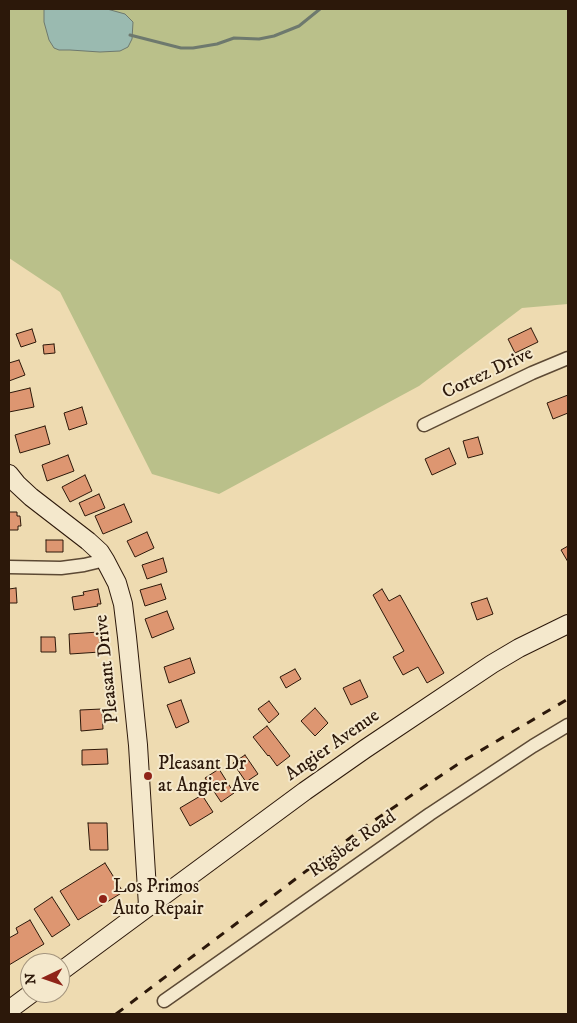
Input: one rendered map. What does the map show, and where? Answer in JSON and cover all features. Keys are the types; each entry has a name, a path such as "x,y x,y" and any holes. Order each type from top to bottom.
{"main road":[{"name":"Pleasant Drive","path":"9,474 30,498 88,541 105,560 117,583 125,615 138,745 148,906"},
{"name":"Angier Avenue","path":"70,964 305,791 464,682 519,648 568,624"},
{"path":"9,1010 20,1002"}],"street":[{"name":"Cortez Drive","path":"424,425 532,373 568,358"},
{"path":"9,567 67,568 84,566 105,560"},
{"name":"Rigsbee Road","path":"164,1001 430,814 568,725"}],"green space":[{"path":"9,9 568,9 568,304 522,308 419,386 219,494 152,474 60,292 9,258"}],"water":[{"path":"44,9 107,9 125,14 133,22 132,39 128,47 120,51 59,50 54,48 49,40 44,22"}],"building":[{"path":"531,328 538,342 515,353 508,339"},
{"path":"32,329 36,342 21,347 16,334"},
{"path":"54,344 55,353 44,354 43,345"},
{"path":"19,360 25,375 9,381 9,363"},
{"path":"30,388 34,407 9,412 9,393"},
{"path":"568,395 568,413 553,419 547,403"},
{"path":"82,407 87,424 69,430 64,413"},
{"path":"45,426 50,444 20,453 15,435"},
{"path":"478,437 483,454 468,458 463,441"},
{"path":"449,448 456,464 432,475 425,459"},
{"path":"68,455 74,471 47,481 42,465"},
{"path":"85,475 92,491 70,502 62,487"},
{"path":"99,494 105,508 85,516 79,503"},
{"path":"124,504 132,522 103,534 95,516"},
{"path":"9,512 17,512 17,516 20,516 21,526 18,526 18,530 9,530"},
{"path":"147,532 154,548 135,557 127,541"},
{"path":"46,540 63,540 63,552 46,552"},
{"path":"568,546 568,562 561,550"},
{"path":"163,558 167,572 147,579 142,565"},
{"path":"161,584 166,599 145,606 140,590"},
{"path":"16,588 17,603 9,603 9,589"},
{"path":"98,589 101,604 74,610 72,597 84,595 83,592"},
{"path":"382,589 389,601 400,595 444,673 427,683 418,667 403,675 393,657 404,651 373,595"},
{"path":"487,598 493,614 477,620 471,603"},
{"path":"167,611 174,629 152,638 145,619"},
{"path":"99,632 100,652 70,654 69,634"},
{"path":"41,637 55,637 56,652 41,652"},
{"path":"190,658 195,673 169,683 164,667"},
{"path":"295,669 301,679 286,688 280,677"},
{"path":"360,680 368,697 351,705 343,688"},
{"path":"181,700 189,722 176,728 167,705"},
{"path":"269,701 279,714 269,723 258,709"},
{"path":"315,708 328,723 315,736 301,721"},
{"path":"102,709 103,729 81,731 80,710"},
{"path":"267,726 290,756 277,766 253,737"},
{"path":"107,749 108,764 82,765 82,750"},
{"path":"245,755 258,774 246,782 233,763"},
{"path":"219,769 234,793 221,802 205,778"},
{"path":"202,795 213,812 190,826 180,808"},
{"path":"88,823 107,823 108,850 90,850"},
{"path":"105,863 123,892 78,920 60,891"},
{"path":"52,897 70,925 52,937 34,909"},
{"path":"30,920 44,944 29,953 20,953 20,958 9,965 9,938 18,933 16,928"}],"waterway":[{"path":"130,35 181,48 217,44 234,38 259,39 274,36 299,26 320,9"}],"railway":[{"path":"116,1014 366,826 458,764 568,699"}],"place":[{"name":"Pleasant Dr at Angier Ave","path":"148,776"},
{"name":"Los Primos Auto Repair","path":"103,899"}]}
